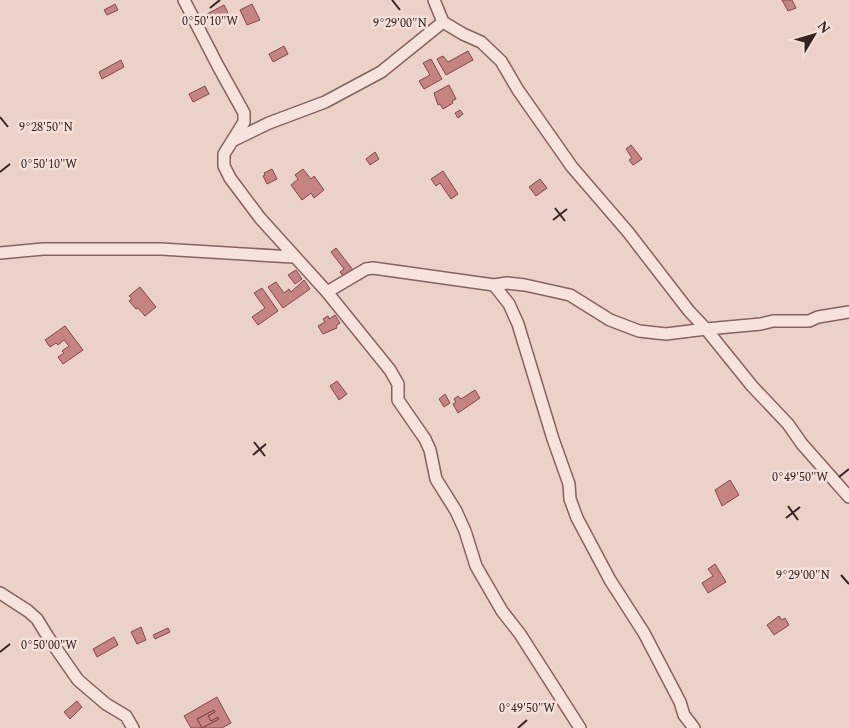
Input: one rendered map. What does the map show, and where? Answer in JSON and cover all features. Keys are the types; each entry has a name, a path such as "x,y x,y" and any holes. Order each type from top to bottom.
{"street":[{"path":"184,0 244,113 244,122 224,154 224,166 230,178 260,218 327,292 390,370 398,384 398,400 425,439 430,450 436,479 456,512 476,566 502,611 520,634 580,728"},
{"path":"434,0 443,22 481,42 501,61 518,90 572,167 628,232 689,311 752,386 788,424 802,444 849,498"},
{"path":"232,141 269,123 325,102 382,72 443,22"},
{"path":"0,253 43,249 161,249 282,258 294,257"},
{"path":"327,292 373,268 494,285 507,283 570,295 610,320 639,331 666,334 761,324 773,321 809,321 818,317 849,312"},
{"path":"494,285 509,304 518,324 553,439 569,484 570,499 577,518 610,580 644,632 680,702 684,715 694,728"},
{"path":"0,593 38,619 48,637 78,680 106,704 126,716 133,728"}],"building":[{"path":"782,0 792,0 796,8 788,11"},
{"path":"115,4 118,10 107,15 104,10"},
{"path":"252,4 260,20 247,25 240,10"},
{"path":"224,5 228,13 211,22 207,14"},
{"path":"284,46 288,54 273,62 269,54"},
{"path":"468,51 473,60 446,75 437,59 443,56 448,62"},
{"path":"431,59 442,79 424,89 419,81 430,75 423,63"},
{"path":"121,60 124,67 102,79 99,72"},
{"path":"449,85 456,99 443,109 440,104 438,105 434,93"},
{"path":"205,86 209,94 193,102 189,94"},
{"path":"460,110 463,114 458,118 455,113"},
{"path":"631,145 642,159 633,165 629,160 632,158 626,149"},
{"path":"375,152 379,159 370,165 366,159"},
{"path":"272,169 277,179 267,184 263,176 265,175 264,173"},
{"path":"303,169 311,179 314,176 324,190 314,198 311,193 302,200 291,185 298,179 295,175"},
{"path":"443,171 458,194 451,199 440,183 436,186 431,179"},
{"path":"540,179 547,188 536,196 529,187"},
{"path":"336,248 353,270 344,277 340,272 344,269 331,252"},
{"path":"296,270 302,279 295,284 288,275"},
{"path":"304,280 310,289 283,308 268,287 276,282 284,293 289,289 291,292"},
{"path":"140,287 156,307 145,316 129,301 132,299 129,296"},
{"path":"262,288 278,311 258,325 252,317 265,308 254,293"},
{"path":"335,315 340,323 336,326 337,328 323,334 318,326 325,322 323,319 328,316 329,319"},
{"path":"65,326 83,350 63,364 58,357 69,346 64,340 58,345 56,343 50,347 45,340"},
{"path":"337,381 347,394 339,400 330,386"},
{"path":"475,390 480,398 458,413 453,404 456,402 454,399 458,396 461,399"},
{"path":"445,394 450,403 444,407 439,399"},
{"path":"730,480 739,495 722,506 715,490"},
{"path":"715,564 726,582 708,593 702,583 713,576 708,569"},
{"path":"779,616 782,620 785,618 789,625 774,635 767,625"},
{"path":"141,627 146,640 137,644 131,632"},
{"path":"168,628 170,632 155,639 153,635"},
{"path":"114,637 118,645 97,657 93,649"},
{"path":"217,697 231,723 222,728 191,728 184,716","holes":["214,710 215,712 208,716 211,721 218,717 219,719 202,728 197,719"]},
{"path":"77,701 82,707 70,719 64,712"},
{"path":"214,710 215,712 208,716 211,721 218,717 219,719 202,728 197,719"}]}
